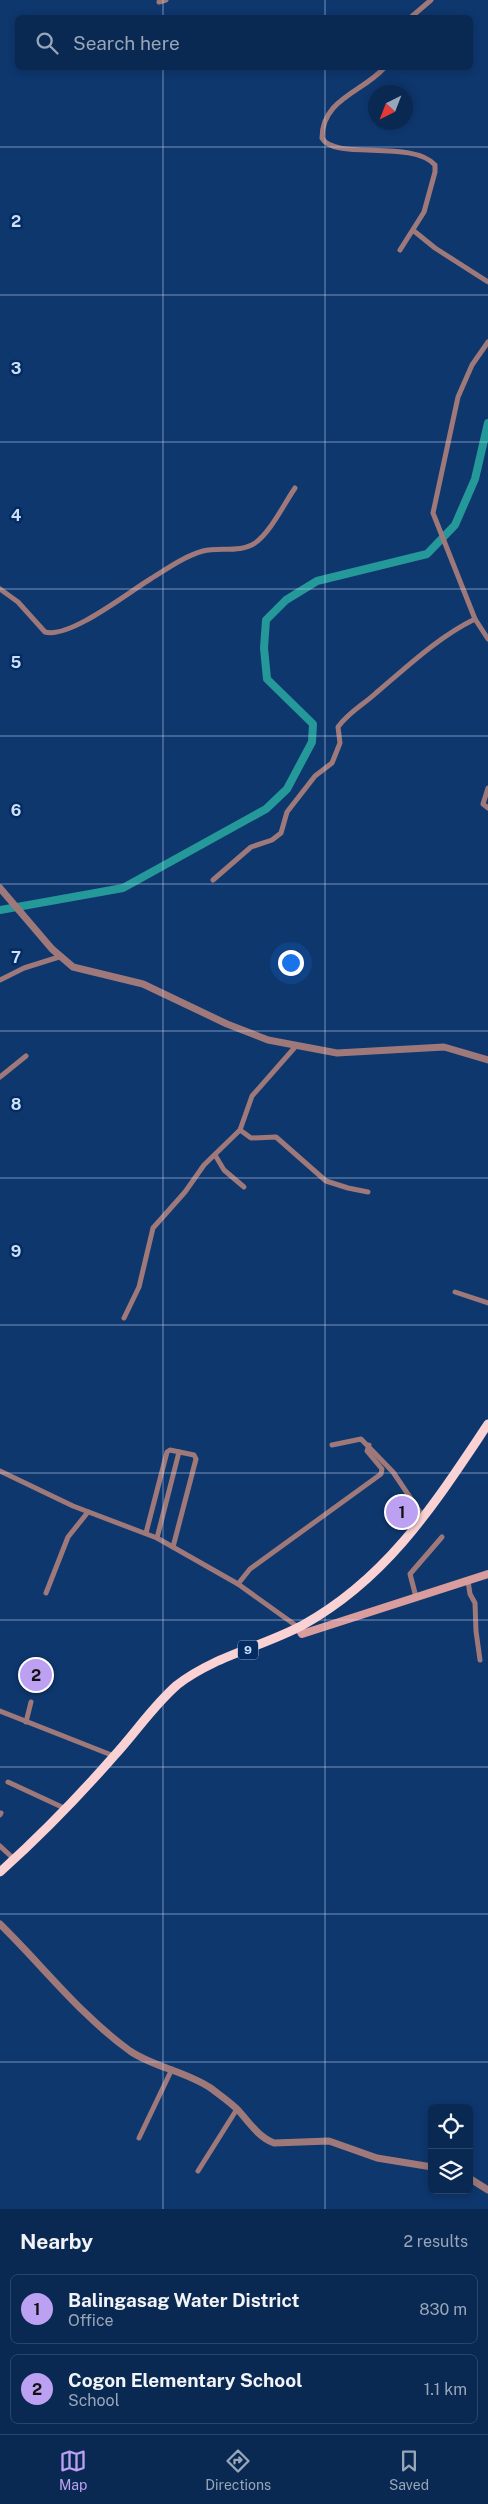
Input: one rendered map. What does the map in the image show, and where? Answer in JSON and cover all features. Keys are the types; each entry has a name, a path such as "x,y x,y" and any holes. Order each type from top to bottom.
{"highway":[{"name":"9","path":"0,1872 114,1756 152,1710 187,1678 214,1663 272,1641 298,1627 334,1606 368,1579 401,1547 424,1519 488,1424"}],"main road":[{"path":"298,1627 302,1634 488,1574"}],"street":[{"path":"159,2 166,0"},
{"path":"414,15 431,0"},
{"path":"382,70 362,87 333,106 326,118 322,138 332,147 401,152 432,162 436,168 424,212 414,231 400,250"},
{"path":"414,231 435,248 488,282"},
{"path":"488,342 464,380 456,404 434,507 436,526 475,619 488,638"},
{"path":"0,589 18,602 45,632 60,631 114,604 146,581 192,555 209,550 252,545 268,530 295,488"},
{"path":"213,880 251,847 264,843 281,833 287,812 315,776 332,762 340,743 338,727 356,706 377,692 418,656 475,619"},
{"path":"488,788 482,804 488,808"},
{"path":"2,890 59,957 73,967 143,984 227,1024 268,1040 337,1052 436,1046 458,1050 488,1060"},
{"path":"0,980 24,968 59,957"},
{"path":"124,1318 139,1286 150,1233 199,1171 240,1130 252,1096 296,1046"},
{"path":"0,1077 26,1056"},
{"path":"240,1130 251,1138 270,1136 279,1138 324,1180 368,1192"},
{"path":"215,1155 224,1170 244,1187"},
{"path":"455,1292 488,1303"},
{"path":"332,1445 356,1438 369,1445 382,1463 393,1472 424,1519"},
{"path":"238,1584 250,1569 381,1474 382,1469 367,1451 369,1445"},
{"path":"146,1533 168,1450 194,1455 196,1459 173,1547"},
{"path":"156,1538 179,1452"},
{"path":"0,1472 88,1512 156,1538 238,1584 298,1627"},
{"path":"46,1593 68,1537 88,1512"},
{"path":"416,1597 410,1574 442,1537"},
{"path":"468,1581 470,1594 475,1603 480,1660"},
{"path":"26,1722 31,1702"},
{"path":"0,1711 114,1756"},
{"path":"8,1782 64,1808"},
{"path":"0,1846 14,1858"},
{"path":"0,1924 96,2023 140,2057 202,2082 237,2109 260,2135 274,2143 329,2140 377,2158 428,2166"},
{"path":"139,2138 172,2069"},
{"path":"198,2171 237,2109"},
{"path":"473,2181 488,2190"}],"waterway":[{"path":"0,910 123,888 266,809 287,789 312,742 313,724 267,679 264,648 266,620 286,600 317,581 427,554 455,525 475,479 488,423"}],"place":[{"name":"Balingasag Water District","path":"402,1512"},
{"name":"Cogon Elementary School","path":"36,1675"}]}
